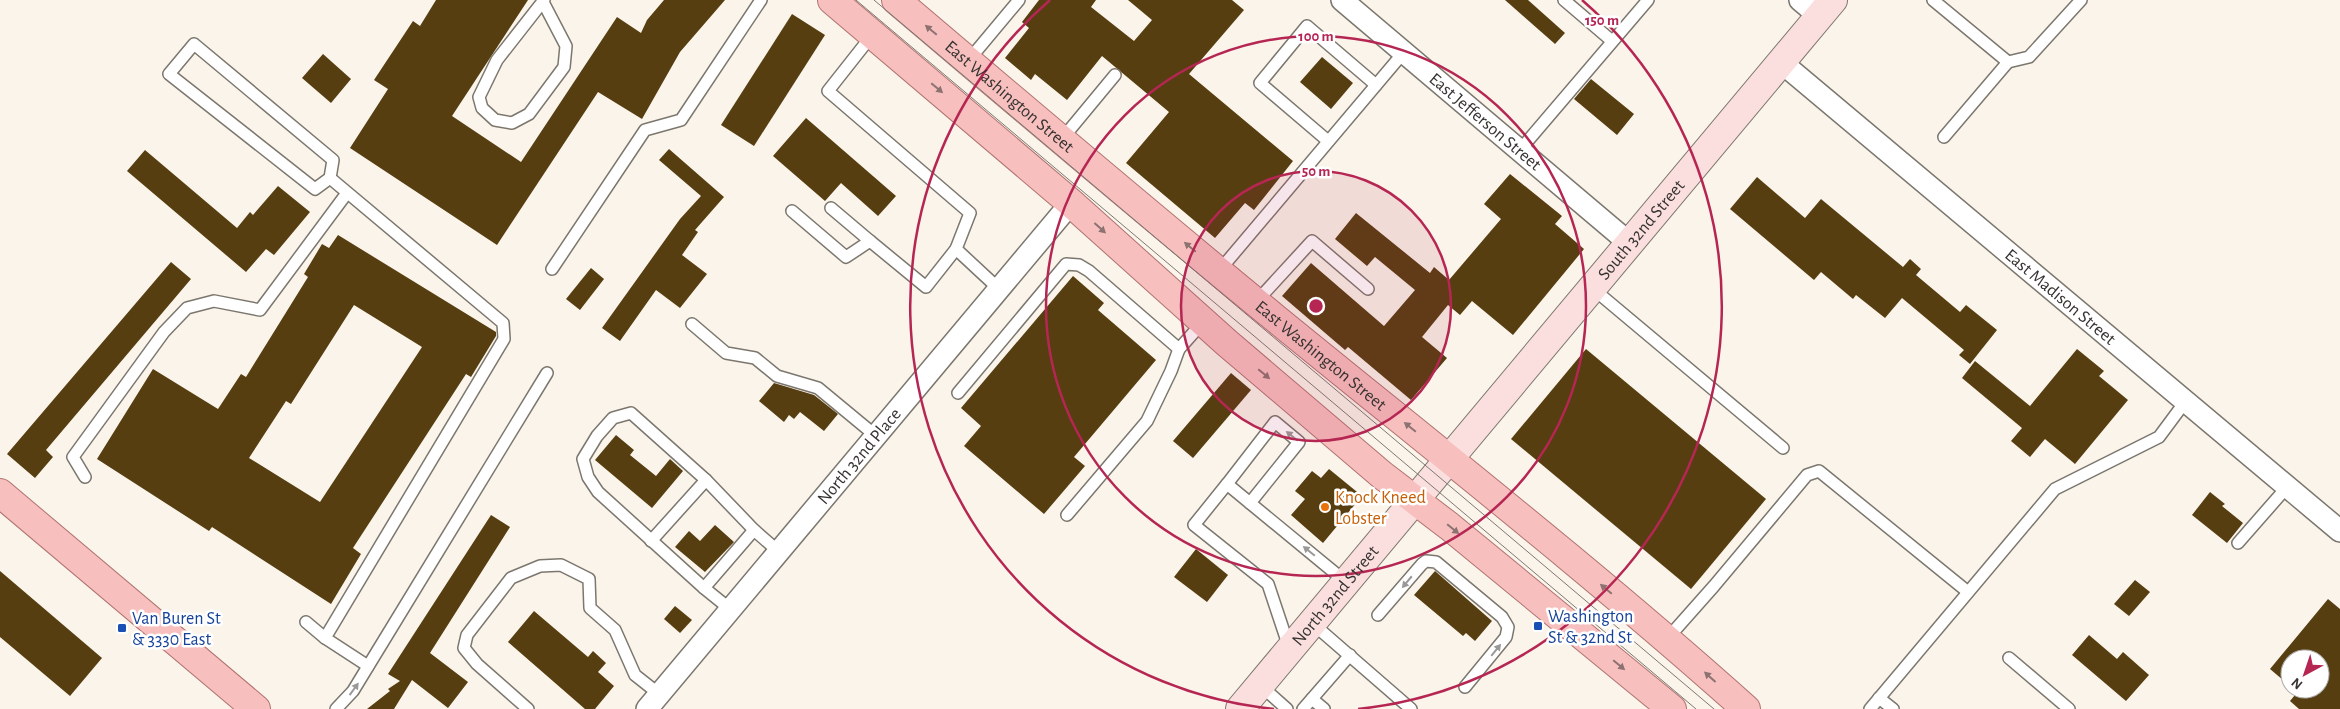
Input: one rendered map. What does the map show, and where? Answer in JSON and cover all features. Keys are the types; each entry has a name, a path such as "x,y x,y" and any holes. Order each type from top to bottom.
{"main road":[{"path":"832,0 1071,202 1203,322 1382,475 1672,709"},
{"name":"East Washington Street","path":"903,2 968,61 1256,302 1666,639 1746,709"},
{"name":"South 32nd Street","path":"1448,458 1781,62 1817,5"},
{"name":"North 32nd Street","path":"1240,709 1448,458"},
{"path":"0,493 256,709"}],"street":[{"name":"East Jefferson Street","path":"1342,0 1628,242"},
{"name":"East Madison Street","path":"1781,62 2340,532"},
{"name":"North 32nd Place","path":"653,702 1071,202"}],"lane":[{"path":"552,269 645,130 681,120 761,0"},
{"path":"968,61 1019,0"},
{"path":"1564,0 1612,42"},
{"path":"1520,150 1648,0"},
{"path":"1933,0 2008,62"},
{"path":"1944,137 2008,62 2029,57 2081,0"},
{"path":"544,1 566,46 564,67 529,114 512,123 495,120 482,108 479,97 497,60 544,1"},
{"path":"1328,141 1260,83 1307,26 1376,84"},
{"path":"831,208 926,287 956,249 970,213 828,91 873,34"},
{"path":"194,44 334,160 330,178 315,189 169,74 194,44"},
{"path":"1219,271 1404,52"},
{"path":"1062,139 1115,75"},
{"path":"325,638 504,339 503,323 330,178"},
{"path":"85,477 74,457 164,332 187,308 214,301 260,310 346,193"},
{"path":"792,211 846,257 870,241"},
{"path":"1256,302 1312,241 1368,289"},
{"path":"956,249 999,289"},
{"path":"958,393 1066,264 1079,265 1089,271 1179,349"},
{"path":"1591,287 1783,448"},
{"path":"1067,515 1147,421 1171,371 1179,349 1203,322"},
{"path":"692,324 726,352 755,358 777,376 818,388 876,436"},
{"path":"336,709 353,691 547,373"},
{"path":"1870,709 2055,489 2159,437 2185,402"},
{"path":"730,609 704,588 598,492 588,477 583,460 597,436 613,418 631,413 706,480 754,530 779,552"},
{"path":"1250,502 1300,442 1275,422 1194,525 1268,584 1290,649"},
{"path":"1666,639 1714,586 1807,475 1819,471 1968,592"},
{"path":"651,541 706,480"},
{"path":"1227,484 1346,582"},
{"path":"2238,543 2287,487"},
{"path":"704,588 754,530"},
{"path":"1378,615 1422,564 1426,561 1436,562 1502,617 1508,626 1506,637 1465,687"},
{"path":"528,709 477,664 464,648 467,635 512,578 540,566 561,565 589,579 590,608 615,630 635,675 653,702"},
{"path":"306,622 325,638 368,666"},
{"path":"1312,623 1411,709"},
{"path":"1303,709 1350,655"},
{"path":"2009,658 2069,709"},
{"path":"1260,685 1287,709"},
{"path":"1879,698 1893,709"},
{"path":"1312,699 1324,709"}],"building":[{"path":"436,0 528,0 452,116 521,162 617,17 641,33 647,20 664,0 725,0 680,52 642,119 598,92 497,245 350,148 388,89 374,80 413,21 420,26"},
{"path":"1039,0 1096,0 1091,7 1134,41 1152,20 1128,0 1232,0 1244,10 1189,74 1293,161 1254,210 1245,203 1215,238 1126,163 1169,112 1102,56 1067,100 1035,74 1031,80 1005,58 1029,28 1022,22"},
{"path":"1505,0 1528,0 1565,33 1555,44"},
{"path":"792,14 825,35 754,146 721,125"},
{"path":"323,54 351,79 331,103 302,78"},
{"path":"1322,57 1353,83 1331,109 1300,82"},
{"path":"1591,79 1634,114 1617,135 1574,99"},
{"path":"806,118 896,196 878,216 841,183 825,201 773,156"},
{"path":"669,149 724,197 695,230 698,232 682,255 707,274 680,308 656,290 620,341 602,328 680,219 701,196 659,160"},
{"path":"145,150 237,228 250,212 253,215 278,186 310,212 274,255 266,249 246,272 127,171"},
{"path":"1510,174 1562,216 1555,224 1584,249 1513,335 1472,301 1460,315 1448,305 1422,337 1447,358 1411,400 1348,347 1345,350 1282,296 1311,263 1384,326 1415,290 1375,257 1367,266 1335,239 1356,213 1430,273 1434,267 1449,280 1501,219 1484,204"},
{"path":"1757,177 1805,218 1821,199 1903,267 1910,259 1921,269 1916,275 1960,312 1966,305 1997,330 1970,364 1959,355 1964,350 1902,298 1885,318 1856,295 1853,299 1821,272 1814,280 1730,209"},
{"path":"338,235 496,332 496,336 471,377 466,374 353,548 361,554 331,604 212,527 209,531 97,459 153,369 218,409 241,374 246,377 308,277 304,274 322,244 329,248","holes":["354,305 422,347 320,502 249,458 286,401 291,404"]},
{"path":"171,262 191,279 46,450 53,457 35,478 7,454"},
{"path":"591,268 604,279 580,310 566,299"},
{"path":"1073,276 1104,303 1098,310 1156,360 1074,457 1085,466 1044,514 964,446 981,426 961,408"},
{"path":"1586,349 1766,499 1691,589 1511,439"},
{"path":"2077,349 2104,371 2099,376 2128,400 2075,464 2045,439 2030,457 2011,441 2022,428 1962,378 1975,361 2030,406"},
{"path":"1231,373 1251,390 1193,458 1173,441"},
{"path":"774,383 814,395 838,414 824,431 800,412 794,419 789,415 784,422 759,401"},
{"path":"616,435 634,450 630,455 656,476 670,459 683,471 652,508 595,460"},
{"name":"Knock Kneed Lobster","path":"1329,469 1362,496 1323,543 1291,515 1305,499 1295,491 1312,471 1321,478"},
{"path":"2210,492 2225,504 2222,506 2243,523 2227,543 2192,515"},
{"path":"491,515 510,527 430,653 468,682 448,708 412,680 394,709 367,709 390,691 388,689 400,681 388,674"},
{"path":"715,525 734,542 705,572 675,547 689,531 700,541"},
{"path":"1196,549 1228,575 1207,602 1174,577"},
{"path":"0,571 102,658 70,696 0,637"},
{"path":"1435,571 1492,621 1475,641 1466,633 1463,636 1414,595"},
{"path":"2135,580 2150,592 2129,616 2114,604"},
{"path":"2328,599 2340,609 2340,709 2299,709 2290,701 2292,699 2330,699 2330,649 2287,649"},
{"path":"675,606 692,620 680,633 664,619"},
{"path":"534,611 588,657 593,651 606,663 598,672 614,686 595,709 585,709 508,642"},
{"path":"2089,635 2117,659 2123,652 2149,675 2126,701 2072,655"},
{"path":"2280,657 2280,678 2270,669"}],"tram line":[{"path":"856,0 1696,709"},
{"path":"874,0 1714,709"}],"place":[{"name":"Knock Kneed Lobster","path":"1325,507"},
{"name":"Washington St & 32nd St","path":"1538,626"},
{"name":"Van Buren St & 3330 East","path":"122,628"}]}
